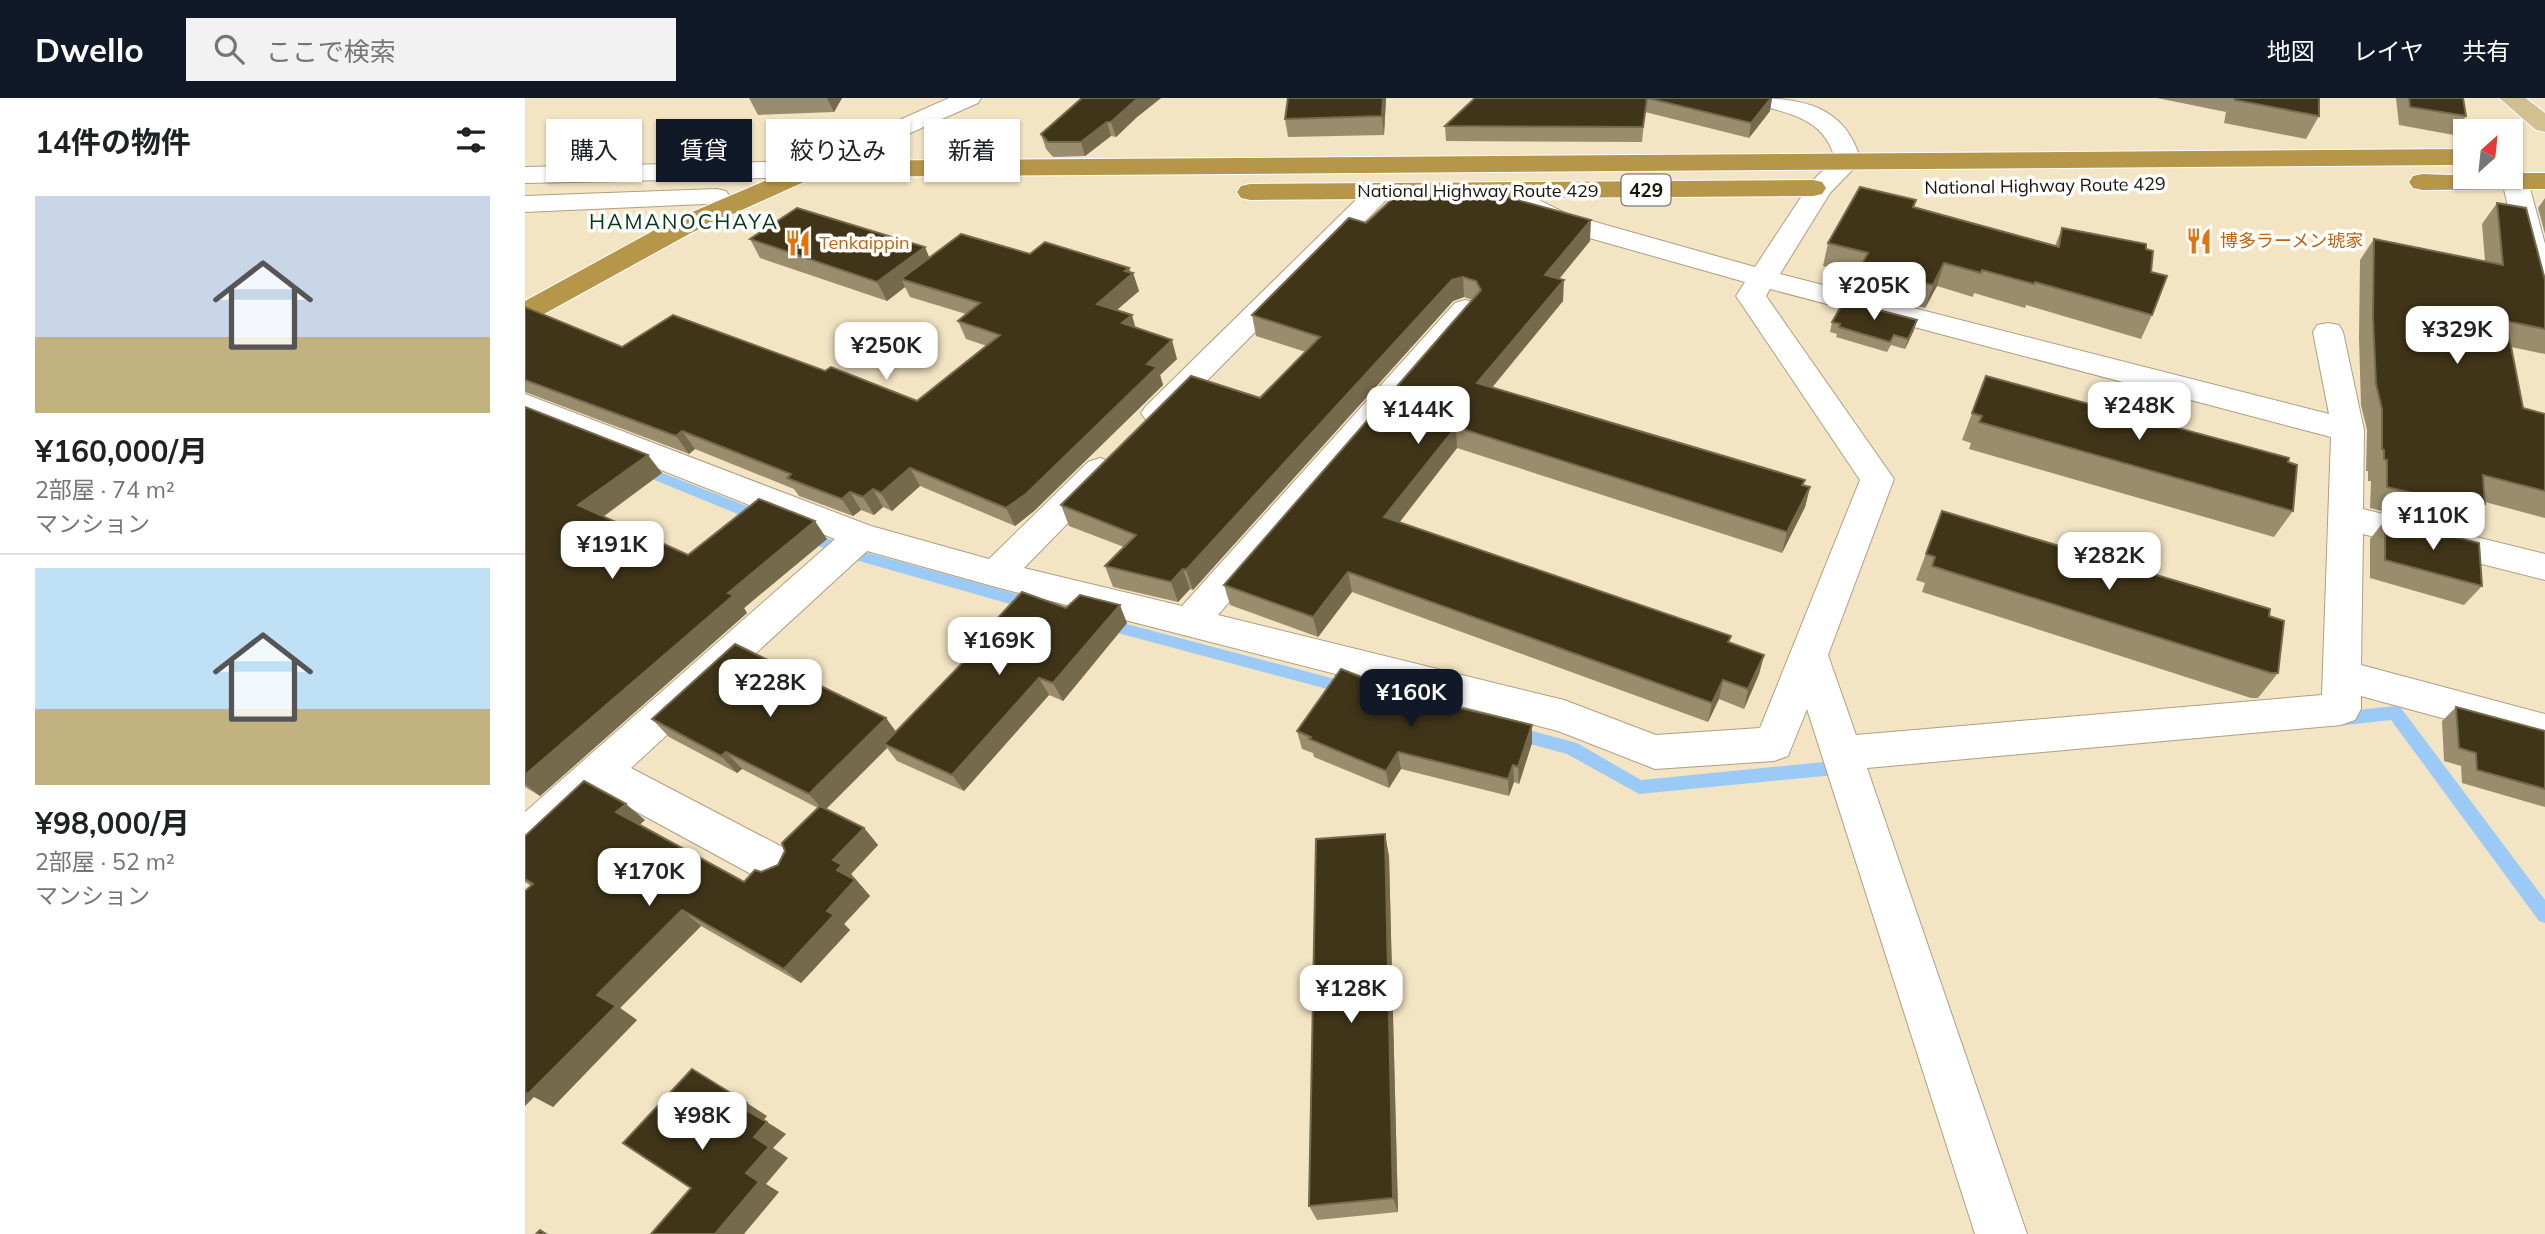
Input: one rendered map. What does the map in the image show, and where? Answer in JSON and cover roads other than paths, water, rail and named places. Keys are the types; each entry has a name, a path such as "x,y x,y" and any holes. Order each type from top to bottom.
{"highway":[{"name":"National Highway Route 429","path":"910,168 2453,157"},
{"path":"2523,181 2545,181"},
{"name":"National Highway Route 429","path":"525,313 681,227 781,182"},
{"path":"2348,183 2453,182"},
{"name":"National Highway Route 429","path":"1229,192 1862,187"},
{"name":"National Highway Route 429","path":"748,196 893,190 1122,192"}],"main road":[{"path":"2511,98 2545,125"}],"street":[{"path":"910,125 969,98"},
{"path":"525,404 851,546 996,574 1564,716 1655,752 1774,744 1877,479 1751,296 1820,188 1848,161 1845,143 1825,120 1759,98"},
{"path":"525,175 766,170"},
{"path":"2517,189 2545,299"},
{"path":"1500,191 1557,220 1762,278 2349,430"},
{"path":"996,574 1379,192"},
{"path":"525,204 748,196"},
{"path":"1190,622 1465,309"},
{"path":"1845,762 2341,709 2349,430 2328,332"},
{"path":"2346,517 2545,567"},
{"path":"525,839 851,546"},
{"path":"1809,655 2001,1234"},
{"path":"2341,675 2545,730"},
{"path":"601,772 777,866"}],"waterway":[{"path":"640,469 762,518"},
{"path":"803,534 857,555 1035,605"},
{"path":"1104,624 1350,689"},
{"path":"2338,719 2395,713 2545,915"},
{"path":"1514,733 1571,748 1639,787 1845,767"}],"place":[{"name":"博多ラーメン琥家","path":"2199,241"},
{"name":"Tenkaippin","path":"798,243"}],"district":[{"name":"HAMANOCHAYA","path":"684,222"}]}
